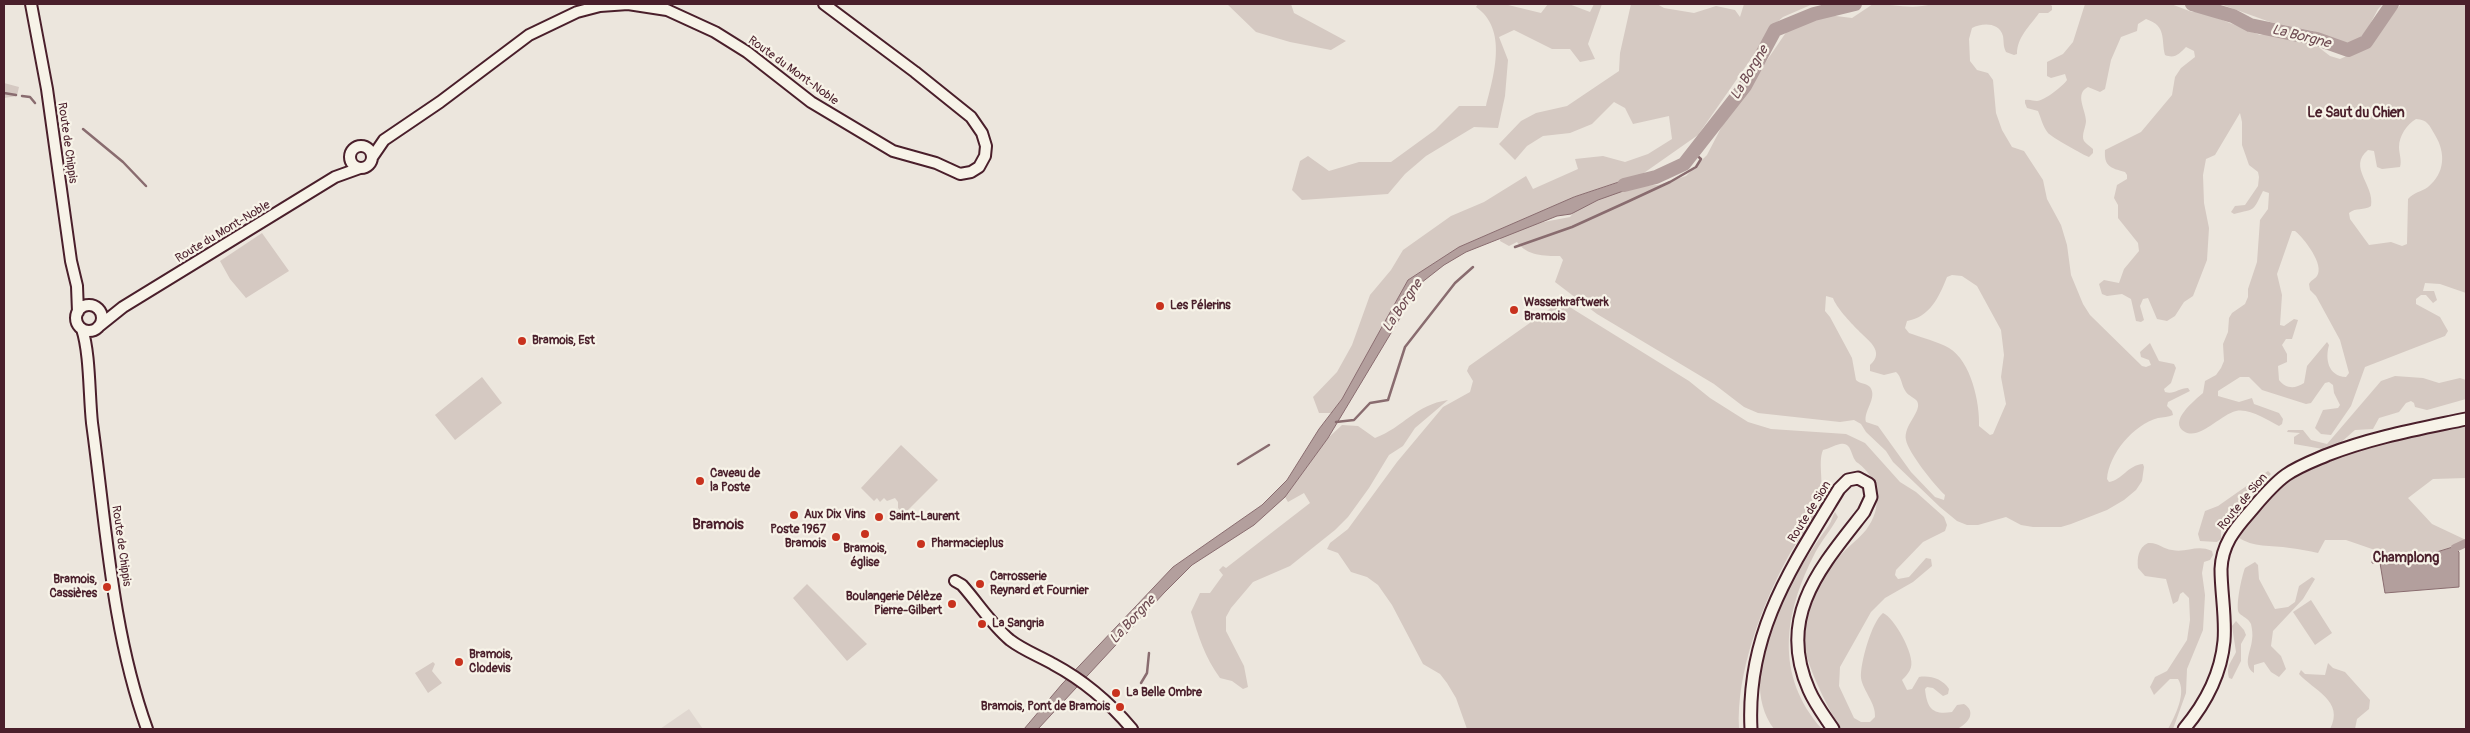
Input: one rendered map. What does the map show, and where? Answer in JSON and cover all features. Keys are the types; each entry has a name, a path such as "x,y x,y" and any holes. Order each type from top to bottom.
{"main road":[{"name":"Route de Sion","path":"2184,729 2199,711 2211,689 2222,652 2224,633 2221,567 2225,548 2234,531 2263,497 2292,471 2358,443 2381,436 2466,419"},
{"name":"Route de Sion","path":"1751,729 1750,699 1754,670 1761,636 1770,609 1788,572 1839,489 1848,480 1858,478 1869,484 1871,500 1813,581 1802,608 1798,634 1801,663 1809,691 1833,729"}],"street":[{"name":"Route de Chippis","path":"31,4 47,89 71,261 77,286 78,312"},
{"name":"Route du Mont-Noble","path":"364,146 384,140 440,102 512,46 541,28 585,9 628,4 667,10 715,32 747,52 811,102 893,151 936,164 960,174 971,172 979,167 985,156 986,146 980,129 971,117 915,72 824,4"},
{"name":"Route du Mont-Noble","path":"373,156 384,140"},
{"path":"364,146 369,148 373,156 369,165 360,168 353,164 350,156 354,148 364,146"},
{"name":"Route du Mont-Noble","path":"335,177 350,156"},
{"name":"Route du Mont-Noble","path":"96,328 123,307 335,177 360,168"},
{"name":"Route de Chippis","path":"77,286 94,307"},
{"path":"84,307 94,307 101,318 96,328 88,331 82,329 76,321 78,312 84,307"},
{"name":"Route du Mont-Noble","path":"94,307 110,309 123,307"},
{"name":"Route de Chippis","path":"87,364 96,328"},
{"name":"Route de Chippis","path":"82,329 90,407 120,629 132,684 147,729"},
{"path":"955,581 962,585 1010,640 1064,671 1087,687 1114,708 1132,729"}],"shaded area":[{"path":"1227,4 1291,4 1294,13 1346,41 1331,50 1290,42 1256,32"},
{"path":"1478,4 1504,4 1541,13 1548,4 1569,4 1590,12 1594,4 1602,4 1588,44 1595,59 1580,62 1570,49 1552,49 1514,30 1499,37 1508,60 1505,96 1498,128 1474,127 1426,156 1405,174 1388,194 1302,200 1292,190 1300,161 1308,156 1329,171 1359,162 1391,162 1435,130 1459,106 1486,106 1495,67 1495,40 1492,27 1486,16 1476,7"},
{"path":"1631,4 1657,4 1664,8 1694,13 1716,6 1735,10 1740,17 1744,4 1813,4 1783,17 1776,23 1698,135 1641,175 1574,197 1459,247 1408,280 1342,399 1331,413 1319,413 1313,397 1337,372 1352,345 1370,295 1391,270 1403,250 1451,216 1484,202 1526,176 1533,189 1578,169 1575,159 1603,156 1625,162 1648,154 1672,139 1669,116 1633,124 1625,108 1614,102 1592,124 1570,133 1543,136 1527,146 1515,160 1499,144 1521,121 1536,113 1567,106 1619,71 1620,53"},
{"path":"1873,4 1910,7 1932,4 2050,4 2052,6 2052,10 2048,13 2039,13 2028,27 2019,42 2017,54 2014,55 2006,52 2003,36 1998,28 1990,25 1980,25 1972,28 1969,39 1970,61 1977,70 1988,73 1993,80 1996,113 2002,130 2012,147 2024,151 2043,180 2047,199 2061,225 2067,245 2071,275 2083,304 2090,315 2142,366 2151,365 2149,360 2141,357 2140,352 2150,343 2159,361 2174,364 2176,368 2171,383 2164,389 2165,392 2171,393 2188,388 2190,391 2168,402 2167,406 2173,415 2158,418 2140,427 2131,434 2117,451 2109,469 2107,479 2109,482 2114,481 2133,467 2143,464 2142,481 2136,490 2124,500 2107,510 2061,527 2021,525 2006,517 1978,525 1967,525 1957,521 1893,462 1886,451 1866,432 1861,424 1854,420 1840,422 1758,413 1744,407 1714,384 1597,314 1555,282 1563,260 1560,256 1531,253 1517,242 1509,246 1500,241 1501,236 1533,224 1570,217 1579,206 1631,186 1658,185 1686,176 1707,155 1722,126 1787,31 1818,17 1828,15 1852,18","holes":["1952,275 1962,276 1977,286 2001,330 2004,355 2001,377 2006,404 1993,434 1990,435 1979,426 1978,406 1973,383 1957,354 1945,346 1909,333 1905,328 1907,321 1915,319 1928,311 1941,292 1947,277","1826,296 1833,298 1837,306 1876,350 1876,355 1870,365 1870,371 1884,375 1896,372 1906,392 1917,401 1917,409 1907,429 1906,440 1929,477 1945,495 1944,500 1935,497 1911,472 1878,426 1866,422 1866,413 1872,391 1870,387 1856,380 1852,358 1825,311"]},
{"path":"2085,4 2171,4 2192,12 2202,12 2260,35 2268,33 2317,46 2330,56 2340,59 2367,47 2401,4 2466,4 2466,293 2440,284 2425,283 2423,291 2434,291 2437,300 2433,303 2426,295 2421,295 2416,299 2416,304 2440,317 2448,331 2445,336 2365,367 2351,406 2331,435 2321,434 2315,428 2323,410 2338,408 2340,405 2334,393 2333,385 2329,382 2325,383 2311,403 2306,404 2262,390 2249,377 2240,377 2218,391 2218,396 2239,402 2252,398 2254,404 2279,413 2283,419 2282,424 2279,426 2247,411 2236,411 2197,433 2185,432 2180,428 2181,417 2184,411 2203,393 2205,381 2216,375 2221,368 2224,361 2223,344 2228,332 2229,318 2232,313 2245,304 2248,297 2248,289 2257,262 2260,220 2268,209 2269,193 2263,191 2255,206 2250,210 2234,214 2231,212 2235,206 2245,205 2258,186 2259,177 2258,172 2249,165 2242,145 2240,113 2215,155 2206,159 2203,175 2204,203 2209,228 2207,260 2193,296 2184,302 2175,316 2167,321 2157,319 2148,298 2143,299 2140,306 2144,320 2141,322 2136,321 2131,299 2122,294 2107,296 2102,294 2099,284 2104,280 2119,283 2124,269 2139,251 2138,243 2118,218 2118,205 2114,198 2117,185 2127,179 2127,175 2125,172 2109,166 2105,150 2141,132 2172,95 2175,77 2181,68 2195,57 2194,51 2186,47 2174,56 2165,55 2160,29 2153,22 2146,19 2138,24 2137,31 2121,37 2111,60 2105,89 2100,92 2088,87 2082,94 2081,98 2086,117 2083,139 2093,149 2093,153 2089,157 2050,135 2038,111 2027,108 2025,103 2025,100 2037,101 2044,99 2067,80 2065,74 2051,78 2047,76 2047,62 2063,54 2073,42","holes":["2416,119 2428,124 2439,142 2442,156 2441,169 2438,176 2428,187 2408,199 2407,244 2402,246 2391,242 2369,245 2350,219 2349,213 2371,206 2371,198 2361,170 2362,156 2368,150 2374,151 2377,167 2382,169 2400,167 2400,139 2407,127","2292,231 2295,231 2303,239 2316,259 2319,271 2309,284 2310,290 2316,296 2340,340 2349,373 2346,377 2340,376 2335,374 2329,366 2327,356 2329,345 2327,342 2307,366 2304,383 2291,387 2279,380 2278,366 2287,362 2287,354 2282,345 2286,339 2292,339 2298,320 2294,319 2284,326 2280,325 2282,295 2277,274"]},
{"path":"2220,4 2383,4 2378,9 2366,32 2358,40 2350,43 2338,43 2313,31 2270,22"},
{"path":"4,83 19,87 17,96 4,98"},
{"path":"262,233 289,271 246,298 230,279 220,261"},
{"path":"1558,303 1568,306 1689,381 1710,398 1748,422 1771,429 1846,434 1865,443 1900,482 1916,492 1944,517 1947,525 1945,531 1923,542 1896,570 1895,575 1898,579 1909,577 1926,558 1931,559 1932,566 1913,582 1885,598 1871,612 1840,667 1839,686 1854,718 1861,722 1870,722 1875,717 1872,702 1862,683 1861,671 1871,633 1883,613 1893,621 1903,637 1910,654 1910,669 1902,680 1907,690 1912,689 1919,677 1932,677 1940,680 1949,689 1948,694 1943,696 1933,688 1927,687 1925,689 1929,706 1936,711 1945,713 1952,712 1957,705 1964,704 1970,711 1970,718 1965,724 1957,729 1841,729 1816,681 1803,641 1804,621 1807,611 1821,582 1833,565 1842,553 1866,530 1875,513 1877,504 1875,486 1871,478 1855,461 1849,447 1844,444 1823,450 1821,456 1821,491 1818,506 1789,555 1769,595 1746,662 1739,707 1739,729 1467,729 1456,698 1447,683 1440,674 1423,664 1392,605 1378,585 1367,577 1351,572 1338,553 1327,549 1330,543 1348,529 1397,462 1443,407 1470,392 1473,381 1467,371 1469,366"},
{"path":"2395,376 2423,378 2439,383 2460,378 2466,380 2466,399 2427,410 2415,407 2411,401 2406,403 2399,412 2379,418 2373,429 2355,430 2339,444 2323,449 2294,444 2294,437 2300,433 2287,432 2288,430 2303,430 2311,440 2327,444 2381,381"},
{"path":"482,377 502,403 455,440 435,415"},
{"path":"1448,400 1415,428 1403,446 1389,455 1369,488 1348,517 1335,530 1290,566 1253,582 1231,608 1226,617 1226,631 1244,666 1248,687 1243,689 1232,681 1220,678 1206,654 1191,612 1200,593 1210,593 1223,575 1219,570 1223,566 1226,568 1310,503 1304,493 1288,502 1285,497 1328,438 1342,425 1358,426 1375,438 1427,406"},
{"path":"2466,423 2466,478 2433,479 2408,498 2432,524 2466,540 2466,542 2422,557 2400,559 2376,555 2375,550 2346,540 2325,540 2318,553 2294,548 2256,545 2238,537 2240,531 2285,480 2343,452"},
{"path":"901,445 938,480 904,514 898,508 898,502 895,498 887,501 884,498 880,502 877,498 874,501 861,488"},
{"path":"2268,471 2271,474 2221,524 2221,539 2217,542 2200,541 2198,534 2205,511 2218,506"},
{"path":"1835,512 1838,517 1815,553 1796,598 1789,643 1796,687 1807,708 1822,729 1774,729 1763,706 1760,680 1764,652 1785,596"},
{"path":"2148,543 2177,551 2202,548 2212,551 2213,555 2210,560 2204,562 2202,573 2205,595 2203,630 2187,669 2186,693 2173,729 2168,729 2181,698 2178,679 2170,679 2154,695 2150,687 2155,677 2167,671 2187,640 2190,620 2189,598 2183,592 2180,594 2178,601 2173,604 2166,579 2145,576 2138,568 2139,554"},
{"path":"2255,562 2258,565 2259,579 2275,609 2288,607 2295,602 2299,586 2312,577 2315,579 2303,599 2273,631 2271,646 2281,656 2286,669 2279,677 2271,672 2264,662 2254,665 2254,673 2248,666 2252,628 2248,620 2239,613 2238,598 2245,568"},
{"path":"807,584 867,644 847,661 793,598"},
{"path":"2311,600 2332,633 2315,645 2293,612"},
{"path":"2236,621 2246,635 2241,644 2241,661 2232,679 2229,678 2228,670 2236,652 2232,626"},
{"path":"433,662 435,664 432,671 442,683 428,693 415,673"},
{"path":"2328,663 2333,668 2345,672 2370,700 2369,709 2357,719 2355,729 2330,729 2334,719 2330,704 2319,691 2299,674 2301,670 2305,674 2325,675"},
{"path":"689,709 703,729 660,729"}],"water":[{"path":"1641,175 1643,184 1598,200 1571,214 1557,216 1466,252 1444,265 1421,283 1328,438 1285,497 1254,525 1192,565 1038,729 1024,729 1062,684 1173,567 1262,505 1287,480 1319,429 1342,399 1408,280 1459,247 1574,197"},
{"path":"2454,547 2459,552 2459,587 2385,593 2380,563 2372,563 2373,555 2392,560 2414,559"}],"waterway":[{"name":"La Borgne","path":"1624,185 1656,177 1684,164 1745,86 1775,30 1814,14 1855,4"},
{"name":"La Borgne","path":"2192,4 2233,16 2250,25 2317,39 2348,50 2366,42 2392,4"},
{"path":"4,93 16,95"},
{"path":"22,96 30,97 35,103"},
{"path":"83,129 123,162 146,186"},
{"path":"1515,247 1572,227 1670,182 1696,167 1701,159 1693,152"},
{"path":"1336,422 1354,420 1370,403 1388,400 1405,347 1455,283 1473,267"},
{"path":"1238,464 1269,445"},
{"path":"2455,548 2466,543"},
{"path":"1141,683 1147,673 1149,653"}],"place":[{"name":"Les Pélerins","path":"1160,306"},
{"name":"Wasserkraftwerk Bramois","path":"1514,310"},
{"name":"Bramois, Est","path":"522,341"},
{"name":"Caveau de la Poste","path":"700,481"},
{"name":"Aux Dix Vins","path":"794,515"},
{"name":"Saint-Laurent","path":"879,517"},
{"name":"Bramois, église","path":"865,534"},
{"name":"Poste 1967 Bramois","path":"836,537"},
{"name":"Pharmacieplus","path":"921,544"},
{"name":"Carrosserie Reynard et Fournier","path":"980,584"},
{"name":"Bramois, Cassières","path":"107,587"},
{"name":"Boulangerie Délèze Pierre-Gilbert","path":"952,604"},
{"name":"La Sangria","path":"982,624"},
{"name":"Bramois, Clodevis","path":"459,662"},
{"name":"La Belle Ombre","path":"1116,693"},
{"name":"Bramois, Pont de Bramois","path":"1120,707"}],"district":[{"name":"Le Saut du Chien","path":"2356,113"},
{"name":"Bramois","path":"718,525"},
{"name":"Champlong","path":"2406,558"}]}
